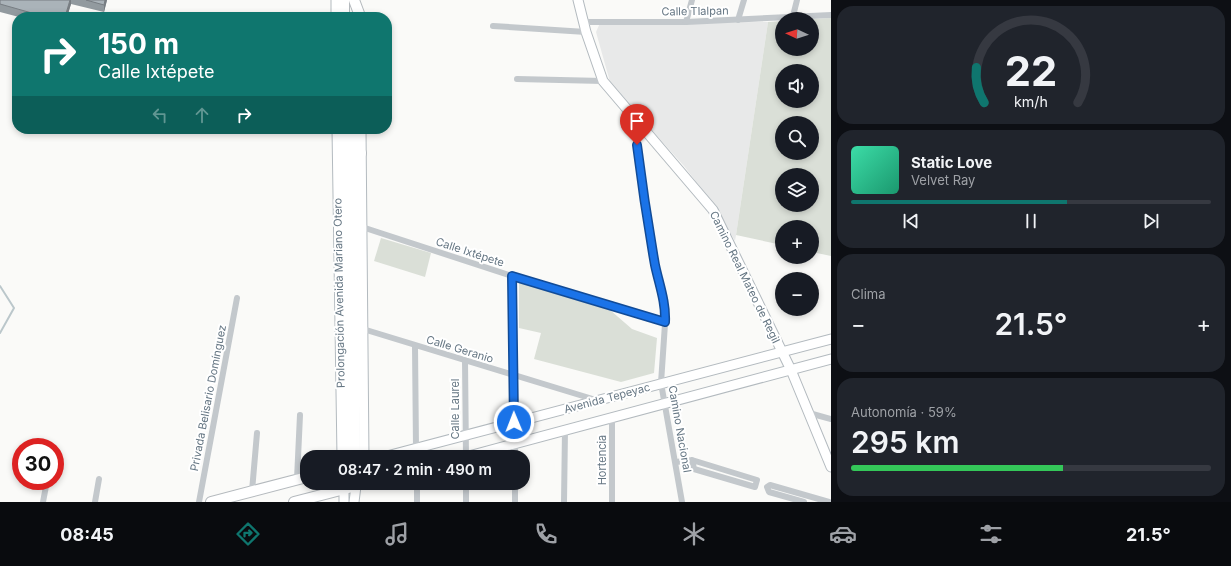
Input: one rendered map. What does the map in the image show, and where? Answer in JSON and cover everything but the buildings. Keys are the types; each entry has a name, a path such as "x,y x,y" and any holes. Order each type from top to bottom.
{"main road":[{"path":"340,12 342,0"},
{"path":"353,0 356,12"},
{"name":"Prolongación Avenida Mariano Otero","path":"345,134 349,176 356,450"},
{"name":"Prolongación Avenida Mariano Otero","path":"348,450 349,176 353,134"},
{"path":"349,176 361,153"},
{"path":"337,154 349,176"},
{"path":"211,502 300,479"},
{"path":"296,502 336,490"}],"street":[{"path":"336,0 338,12"},
{"path":"358,12 360,0"},
{"name":"Camino Real Mateo de Regil","path":"578,0 586,32 603,81 713,210 791,370 831,467"},
{"path":"686,22 692,0"},
{"path":"738,20 744,0"},
{"path":"794,12 797,0"},
{"name":"Calle Tlalpan","path":"819,15 831,15"},
{"name":"Calle Tlalpan","path":"583,22 686,22 775,17"},
{"path":"493,26 586,32"},
{"path":"517,79 603,81"},
{"name":"Camino Nacional","path":"637,122 635,132 642,187 656,266 663,294 665,322 661,383 682,502"},
{"name":"Prolongación Avenida Mariano Otero","path":"337,134 342,450"},
{"name":"Prolongación Avenida Mariano Otero","path":"361,134 364,450"},
{"name":"Calle Ixtépete","path":"362,227 512,276 665,322"},
{"path":"512,276 514,422"},
{"name":"Privada Belisario Domínguez","path":"199,502 238,298"},
{"name":"Calle Geranio","path":"363,329 597,400"},
{"name":"Avenida Tepeyac","path":"408,450 782,351 831,340"},
{"path":"415,346 416,448"},
{"name":"Avenida Tepeyac","path":"492,450 831,358"},
{"name":"Calle Laurel","path":"465,361 465,450"},
{"path":"809,414 831,419"},
{"path":"300,415 301,450"},
{"name":"Hortencia","path":"612,418 612,502"},
{"path":"564,502 565,430"},
{"path":"252,491 257,433"},
{"path":"515,444 515,450"},
{"path":"676,462 692,460 757,480 757,484 755,487 694,469 692,460"},
{"path":"723,477 725,470"},
{"path":"95,502 99,478"},
{"path":"800,494 801,501 769,492 767,487 770,485 829,502"},
{"path":"43,502 45,490"},
{"path":"344,502 350,490"},
{"path":"353,490 354,502"},
{"path":"417,490 417,502"},
{"path":"466,490 466,502"},
{"path":"515,490 515,502"}],"shaded area":[{"path":"831,18 831,256 819,253 819,220 775,220 775,243 736,235 768,22 775,22 775,56 819,56 819,19"},
{"path":"768,22 735,241 713,204 684,166 610,82 596,32 600,23"},
{"path":"381,238 431,253 425,277 374,261"},
{"path":"519,282 610,310 632,329 657,338 654,373 621,382 534,359 541,333 519,328"}],"waterway":[{"path":"0,286 14,308 0,333"}],"route":[{"path":"514,422 512,276 665,322 666,310 656,266 642,187 637,145"}]}
